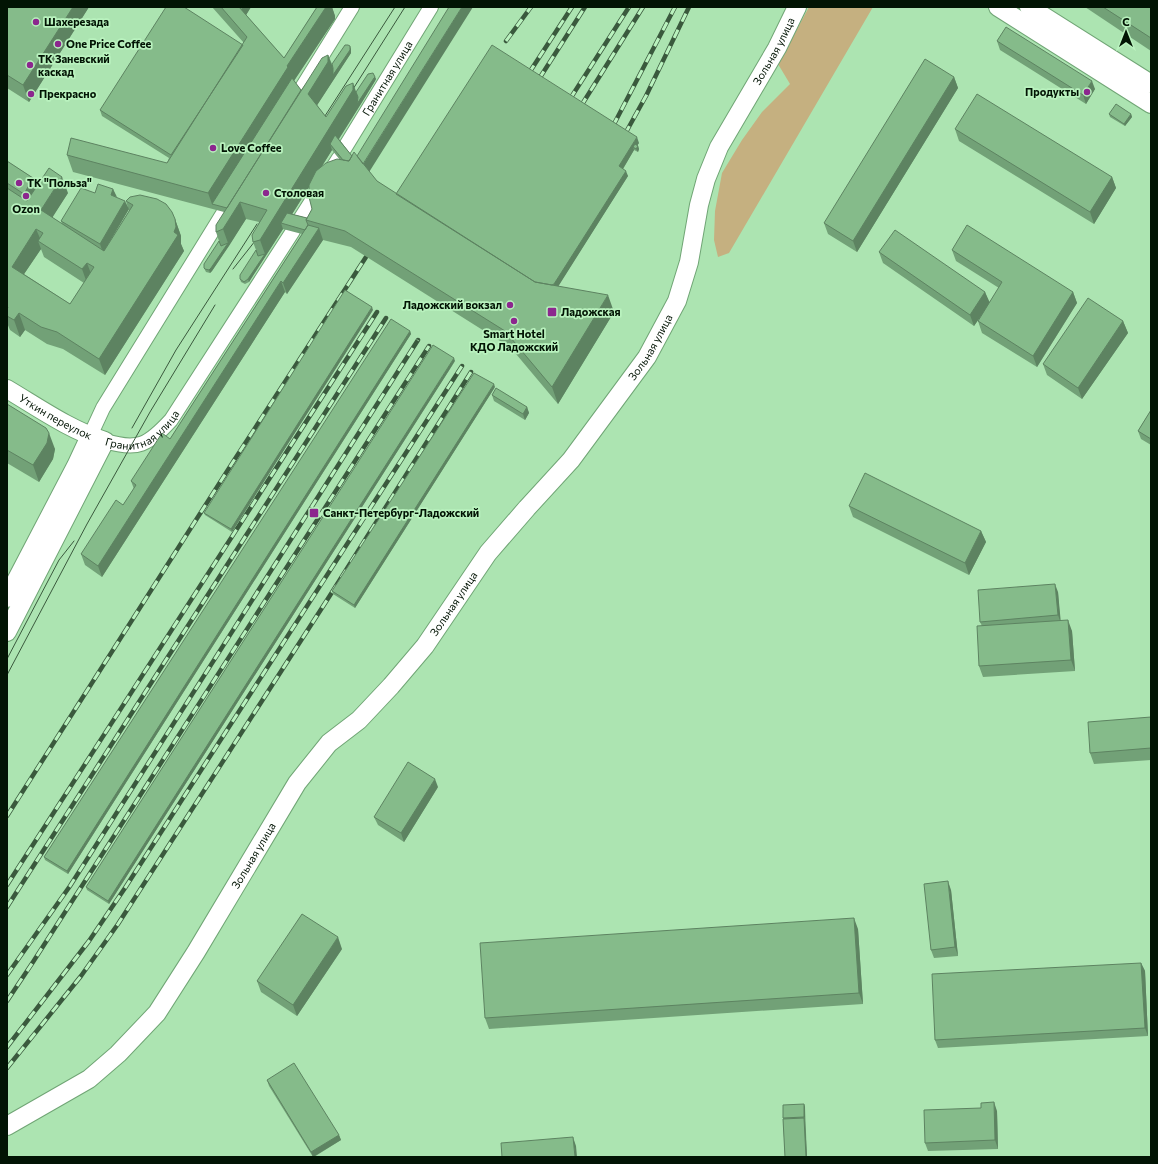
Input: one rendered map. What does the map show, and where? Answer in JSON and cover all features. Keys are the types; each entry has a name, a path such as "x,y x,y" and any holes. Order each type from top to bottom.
{"street":[{"path":"300,91 352,7"},
{"name":"Гранитная улица","path":"98,439 131,447 151,439 171,420 296,226 432,7"},
{"name":"Зольная улица","path":"7,1126 89,1079 118,1054 156,1013 196,952 297,783 329,743 359,720 391,686 425,646 488,553 571,460 647,357 677,302 689,262 699,206 711,163 777,48 797,7"},
{"path":"998,7 1151,104"},
{"path":"1029,7 1151,84"},
{"name":"Гранитная улица","path":"7,632 98,439 102,408 224,212"},
{"name":"Уткин переулок","path":"7,389 67,425 98,439"},
{"name":"Гранитная улица","path":"7,598 76,466 98,439"}],"shaded area":[{"path":"809,7 873,7 729,253 718,257 714,240 715,211 722,173 742,140 762,112 790,84 778,64"}],"building":[{"name":"ТК Заневский каскад","path":"7,7 73,7 23,85 7,75"},
{"path":"166,7 184,7 243,45 171,155 100,110"},
{"path":"221,7 239,7 284,58 317,7 326,7 287,66 288,67 208,193 67,155 71,138 167,163 247,37"},
{"path":"449,7 462,7 363,164 357,156"},
{"path":"1103,7 1151,7 1151,38"},
{"path":"1006,27 1092,81 1083,95 997,41"},
{"path":"345,45 350,46 350,50 333,75 332,64"},
{"path":"492,45 637,137 619,166 626,171 552,285 535,282 396,194"},
{"path":"328,55 328,62 308,94 326,117 346,86 353,83 353,90 260,240 253,242 252,235 267,210 240,202 223,229 216,232 216,225 322,58"},
{"path":"925,59 954,77 853,241 824,223"},
{"path":"373,73 375,77 357,104 358,97 356,92 368,74"},
{"path":"292,78 301,90 227,208 212,204"},
{"path":"977,94 1112,177 1090,212 955,129"},
{"path":"1116,104 1131,114 1124,124 1109,114"},
{"path":"335,135 352,156 349,161 343,160 330,144"},
{"path":"635,144 638,146 636,149 633,147"},
{"name":"Ладожский вокзал","path":"354,152 377,181 535,282 608,295 552,387 505,331 345,231 306,220 312,209 309,197 309,185 316,171 326,163 337,159 349,161"},
{"path":"7,161 33,178 24,194 7,183"},
{"path":"49,168 62,177 41,210 104,251 133,205 126,201 130,197 140,195 157,199 166,204 172,212 176,227 174,232 178,235 99,359 57,332 41,327 19,313 14,320 7,316 7,188 27,201","holes":["36,229 43,233 38,241 82,269 87,263 94,267 70,304 12,267"]},
{"path":"98,184 113,189 111,195 125,201 100,244 61,221 81,188 95,193"},
{"path":"287,213 307,218 306,220 308,225 305,230 281,223"},
{"path":"308,225 319,228 283,283 281,281 98,566 81,554 116,500 123,505 136,485 131,481 162,433 170,439"},
{"path":"967,225 1073,292 1033,356 978,321 1002,282 952,250"},
{"path":"895,230 985,292 970,315 879,252"},
{"path":"219,241 221,246 228,243 211,268 209,270 205,269 204,264"},
{"path":"256,250 258,256 265,254 248,279 244,282 240,279 240,275"},
{"path":"345,290 372,307 231,529 204,513"},
{"path":"1088,298 1123,321 1078,388 1043,364"},
{"path":"391,319 410,331 67,871 44,857"},
{"path":"433,345 454,358 108,901 86,887"},
{"path":"474,373 494,384 354,605 332,591"},
{"path":"496,388 527,407 523,414 492,395"},
{"path":"7,404 46,428 49,433 47,443 33,465 7,450"},
{"path":"1151,410 1151,439 1138,431"},
{"path":"865,473 981,531 965,563 849,506"},
{"path":"1055,584 1058,615 980,622 978,590"},
{"path":"1068,620 1071,660 979,666 977,626"},
{"path":"1151,717 1151,748 1090,753 1088,722"},
{"path":"408,762 435,779 401,833 374,817"},
{"path":"948,881 955,947 931,950 924,884"},
{"path":"302,914 338,937 293,1005 257,981"},
{"path":"854,918 859,993 485,1018 480,943"},
{"path":"1141,963 1145,1028 935,1040 932,974"},
{"path":"294,1063 339,1135 311,1152 267,1080"},
{"path":"994,1102 995,1140 925,1143 924,1110 981,1108 981,1103"},
{"path":"804,1104 804,1117 783,1118 783,1105"},
{"path":"804,1118 806,1157 785,1157 783,1119"},
{"path":"573,1137 575,1157 502,1157 501,1143"}],"tram line":[{"path":"323,119 395,7"},
{"path":"348,97 405,7"},
{"path":"132,428 176,350 257,224"},
{"path":"233,269 259,236"},
{"path":"7,675 87,524 150,412 215,305"},
{"path":"7,659 59,560 74,541"}],"railway":[{"path":"506,41 531,7"},
{"path":"529,73 572,7"},
{"path":"539,79 585,7"},
{"path":"570,99 629,7"},
{"path":"581,106 643,7"},
{"path":"613,126 675,7"},
{"path":"625,134 646,96 689,7"},
{"path":"7,816 366,257"},
{"path":"7,885 377,312"},
{"path":"7,907 386,318"},
{"path":"7,975 70,886 418,340"},
{"path":"7,1001 429,346"},
{"path":"7,1047 89,941 125,888 462,366"},
{"path":"7,1068 81,976 118,924 329,597 471,372"}],"place":[{"name":"Шахерезада","path":"36,22"},
{"name":"One Price Coffee","path":"58,44"},
{"name":"ТК Заневский каскад","path":"30,65"},
{"name":"Продукты","path":"1087,92"},
{"name":"Прекрасно","path":"31,94"},
{"name":"Love Coffee","path":"213,148"},
{"name":"ТК \"Польза\"","path":"19,183"},
{"name":"Столовая","path":"266,193"},
{"name":"Ozon","path":"26,196"},
{"name":"Ладожский вокзал","path":"510,305"},
{"name":"Ладожская","path":"552,312"},
{"name":"Smart Hotel КДО Ладожский","path":"514,321"},
{"name":"Санкт-Петербург-Ладожский","path":"314,513"}]}
